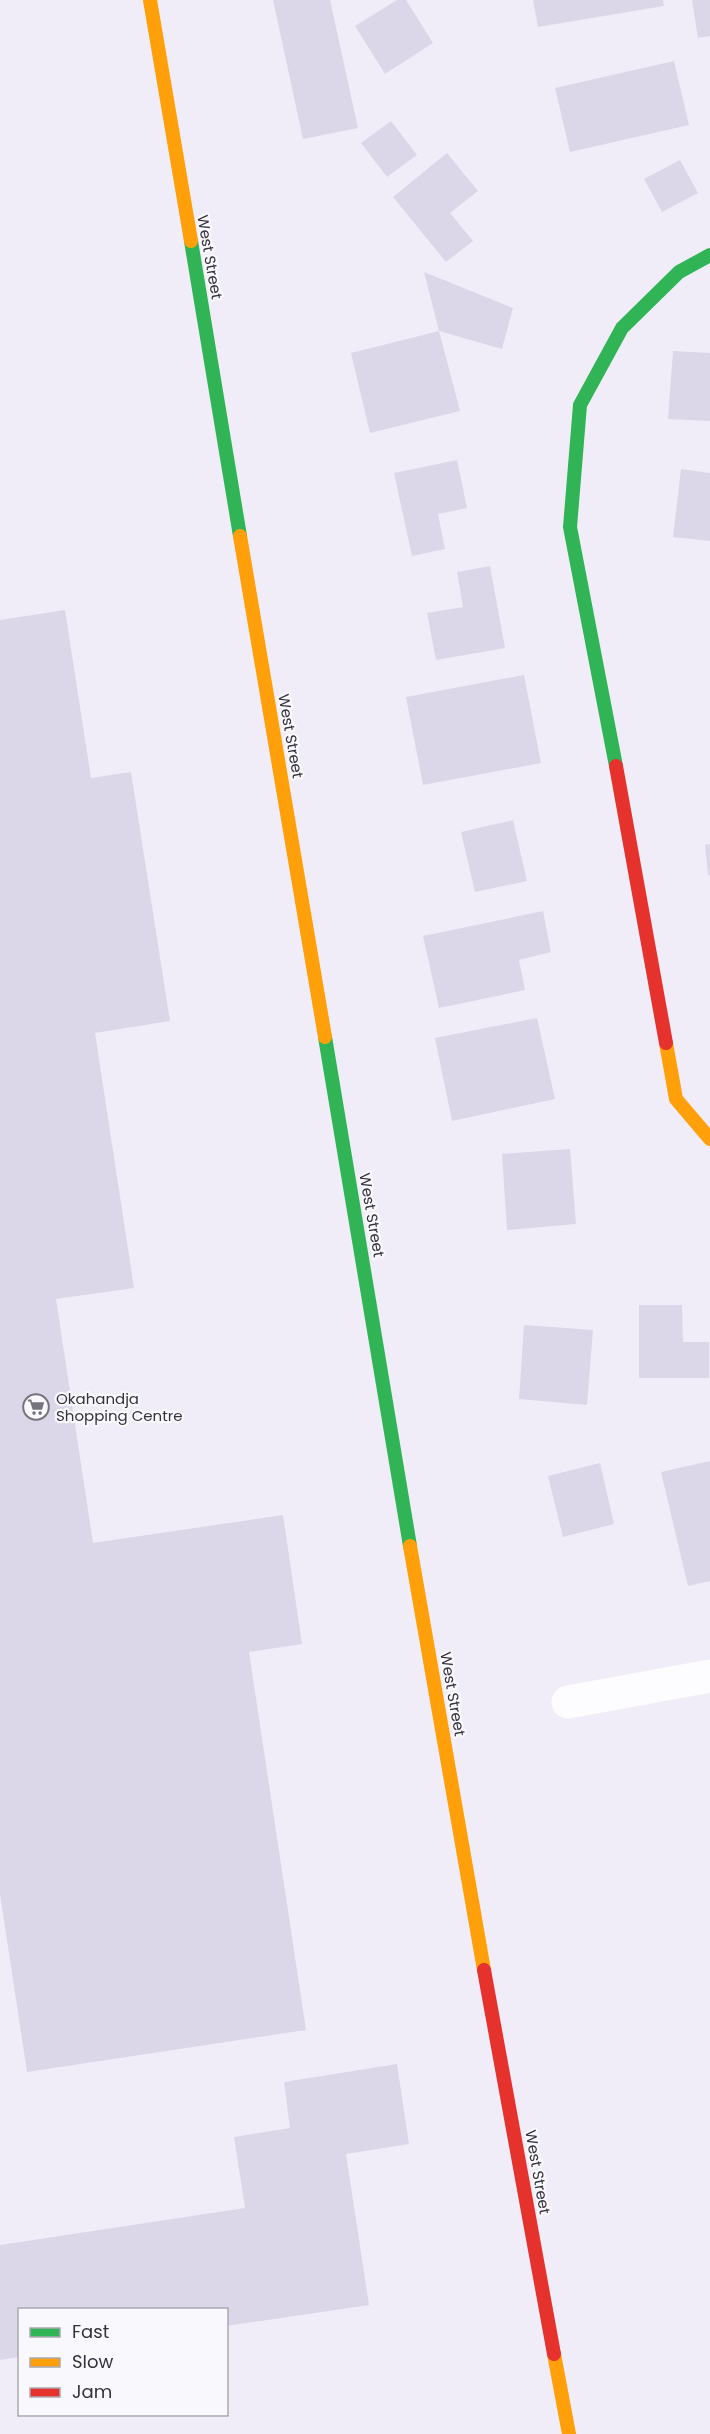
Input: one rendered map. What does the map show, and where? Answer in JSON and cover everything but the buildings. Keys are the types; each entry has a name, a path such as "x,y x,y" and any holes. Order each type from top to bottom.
{"street":[{"name":"West Street","path":"150,0 455,1810 569,2434"},
{"path":"710,255 679,272 622,328 580,405 570,527 610,732 676,1099 710,1139"},
{"path":"568,1702 710,1676"}],"traffic: fast":[{"path":"191,241 240,536"},
{"path":"616,766 570,527 580,405 622,328 679,272 710,255"},
{"path":"325,1037 410,1546"}],"traffic: slow":[{"path":"150,0 191,241"},
{"path":"240,536 325,1037"},
{"path":"666,1043 676,1099 710,1139"},
{"path":"410,1546 484,1970"},
{"path":"554,2354 569,2434"}],"traffic: jam":[{"path":"616,766 666,1043"},
{"path":"484,1970 554,2354"}],"place":[{"name":"Okahandja Shopping Centre","path":"36,1407"}]}
